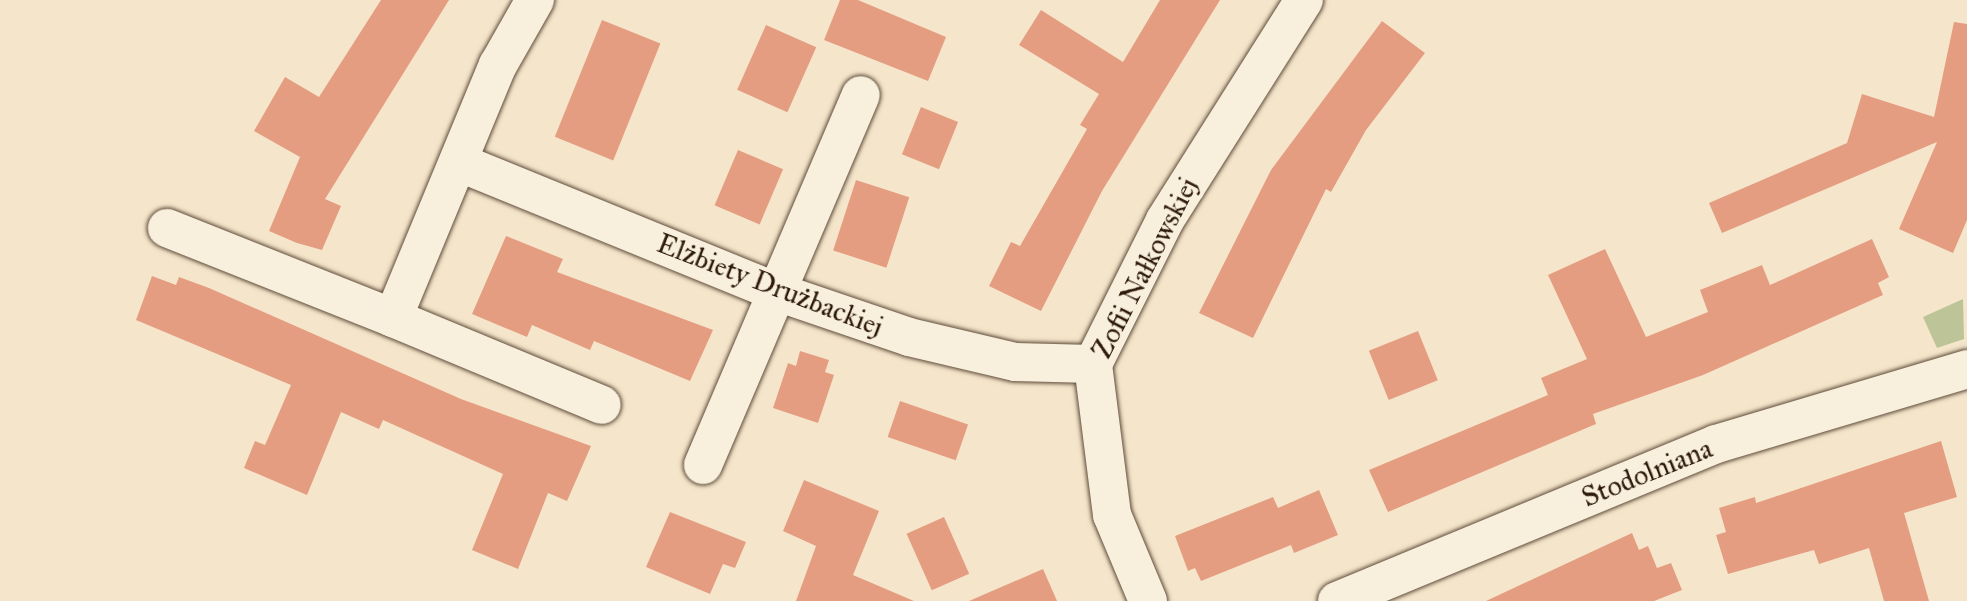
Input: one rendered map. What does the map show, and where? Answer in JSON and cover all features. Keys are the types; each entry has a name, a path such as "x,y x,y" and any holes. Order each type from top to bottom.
{"street":[{"path":"393,318 498,65 535,0"},
{"name":"Zofii Nałkowskiej","path":"1148,601 1112,515 1093,364 1165,219 1304,0"},
{"path":"703,465 861,95"},
{"name":"Elżbiety Drużbackiej","path":"458,162 777,292 909,337 989,356 1093,364"},
{"path":"167,228 602,405"},
{"name":"Stodolniana","path":"1337,601 1716,444 1967,369"}],"green space":[{"path":"1963,299 1964,339 1937,348 1923,317"}],"building":[{"path":"381,0 449,0 325,199 341,206 322,250 297,243 269,231 300,157 254,131 285,77 319,97"},
{"path":"840,0 858,0 946,37 928,81 824,40"},
{"path":"1160,0 1220,0 1102,191 1041,311 989,286 1011,242 1020,246 1087,129 1080,125 1099,94 1019,45 1041,10 1123,62"},
{"path":"602,20 660,44 613,160 555,137"},
{"path":"1382,21 1425,53 1366,130 1331,192 1326,189 1253,338 1199,313 1271,170"},
{"path":"1954,22 1967,24 1967,220 1953,253 1899,229 1937,142 1722,233 1709,203 1847,143 1862,94 1934,117"},
{"path":"766,25 816,47 787,112 737,90"},
{"path":"921,107 958,122 939,169 902,154"},
{"path":"738,150 783,169 760,224 715,205"},
{"path":"856,180 909,197 886,268 833,250"},
{"path":"506,236 563,259 557,272 713,330 690,381 594,341 590,350 532,325 527,337 472,314"},
{"path":"1872,239 1889,277 1878,283 1883,295 1703,375 1593,414 1596,424 1388,512 1369,470 1548,395 1541,378 1587,359 1548,275 1605,249 1646,337 1708,312 1700,290 1762,265 1770,285"},
{"path":"152,276 176,285 179,277 209,288 461,399 591,446 567,501 548,493 518,569 472,550 503,474 383,420 379,429 341,412 307,495 244,468 255,441 265,445 291,385 136,320"},
{"path":"1418,331 1438,380 1389,400 1369,351"},
{"path":"800,351 829,360 825,372 834,375 818,423 773,408 788,363 796,366"},
{"path":"900,401 968,424 956,460 888,437"},
{"path":"1941,441 1957,497 1904,513 1929,601 1884,601 1869,548 1819,564 1814,550 1728,574 1716,535 1726,532 1719,508 1755,497 1756,503"},
{"path":"804,480 879,511 853,575 914,601 796,601 816,546 783,531"},
{"path":"1319,490 1338,535 1294,553 1291,545 1201,581 1195,568 1188,571 1175,536 1273,497 1278,508"},
{"path":"670,512 746,542 735,568 723,564 710,594 646,567"},
{"path":"944,517 969,574 932,590 907,534"},
{"path":"1632,533 1639,550 1648,546 1657,568 1671,563 1682,590 1654,601 1486,601"},
{"path":"1043,569 1057,601 969,601"}]}
